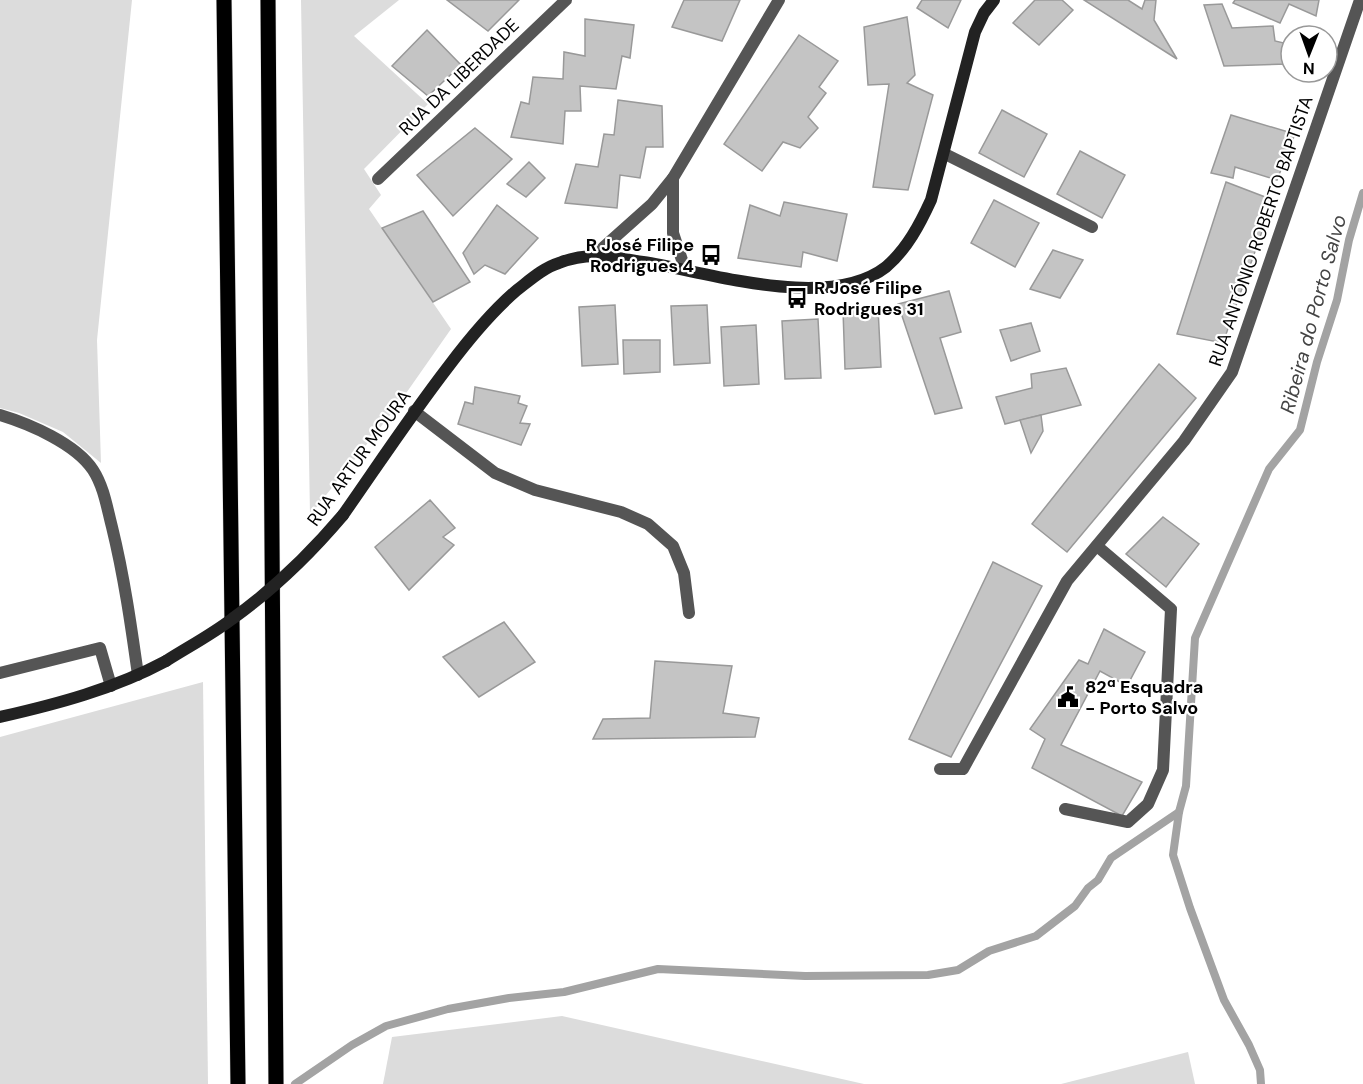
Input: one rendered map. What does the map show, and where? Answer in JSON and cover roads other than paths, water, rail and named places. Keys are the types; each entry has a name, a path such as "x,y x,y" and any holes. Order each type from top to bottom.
{"main road":[{"path":"224,0 238,1084"},
{"path":"268,0 276,1084"},
{"path":"596,254 781,287 823,288 855,282 884,268 899,254 921,222 931,200 945,154 975,32 984,13 994,0"},
{"name":"RUA ARTUR MOURA","path":"0,717 62,702 138,675 166,661 231,621 317,545 343,515 414,411 473,334 496,308 533,277 558,263 596,254"}],"street":[{"name":"RUA DA LIBERDADE","path":"378,179 566,0"},
{"name":"RUA ARTUR MOURA","path":"596,254 652,204 673,178 778,0"},
{"name":"RUA ANTÓNIO ROBERTO BAPTISTA","path":"940,769 963,769 1067,581 1184,441 1232,372 1360,0"},
{"path":"945,154 1092,227"},
{"path":"673,178 673,233 685,269"},
{"path":"414,411 495,473 535,490 621,512 648,524 673,546 684,573 689,614"},
{"path":"0,415 63,443 84,459 94,471 104,494 122,568 138,675"},
{"path":"1065,809 1128,822 1148,804 1163,770 1171,609 1097,546"},
{"path":"0,673 100,648 111,686"}],"waterway":[{"name":"Ribeira do Porto Salvo","path":"1261,1084 1260,1070 1249,1045 1224,1000 1173,855 1179,812 1186,786 1195,638 1269,469 1300,430 1317,362 1337,300 1349,240 1363,193"},
{"path":"295,1084 352,1045 386,1026 448,1009 509,998 564,992 658,969 805,976 928,975 958,970 989,951 1036,936 1075,906 1088,888 1098,880 1111,858 1179,812"}],"place":[{"name":"R José Filipe Rodrigues 4","path":"711,255"},
{"name":"R José Filipe Rodrigues 31","path":"797,298"},
{"name":"82ª Esquadra - Porto Salvo","path":"1068,697"}]}
